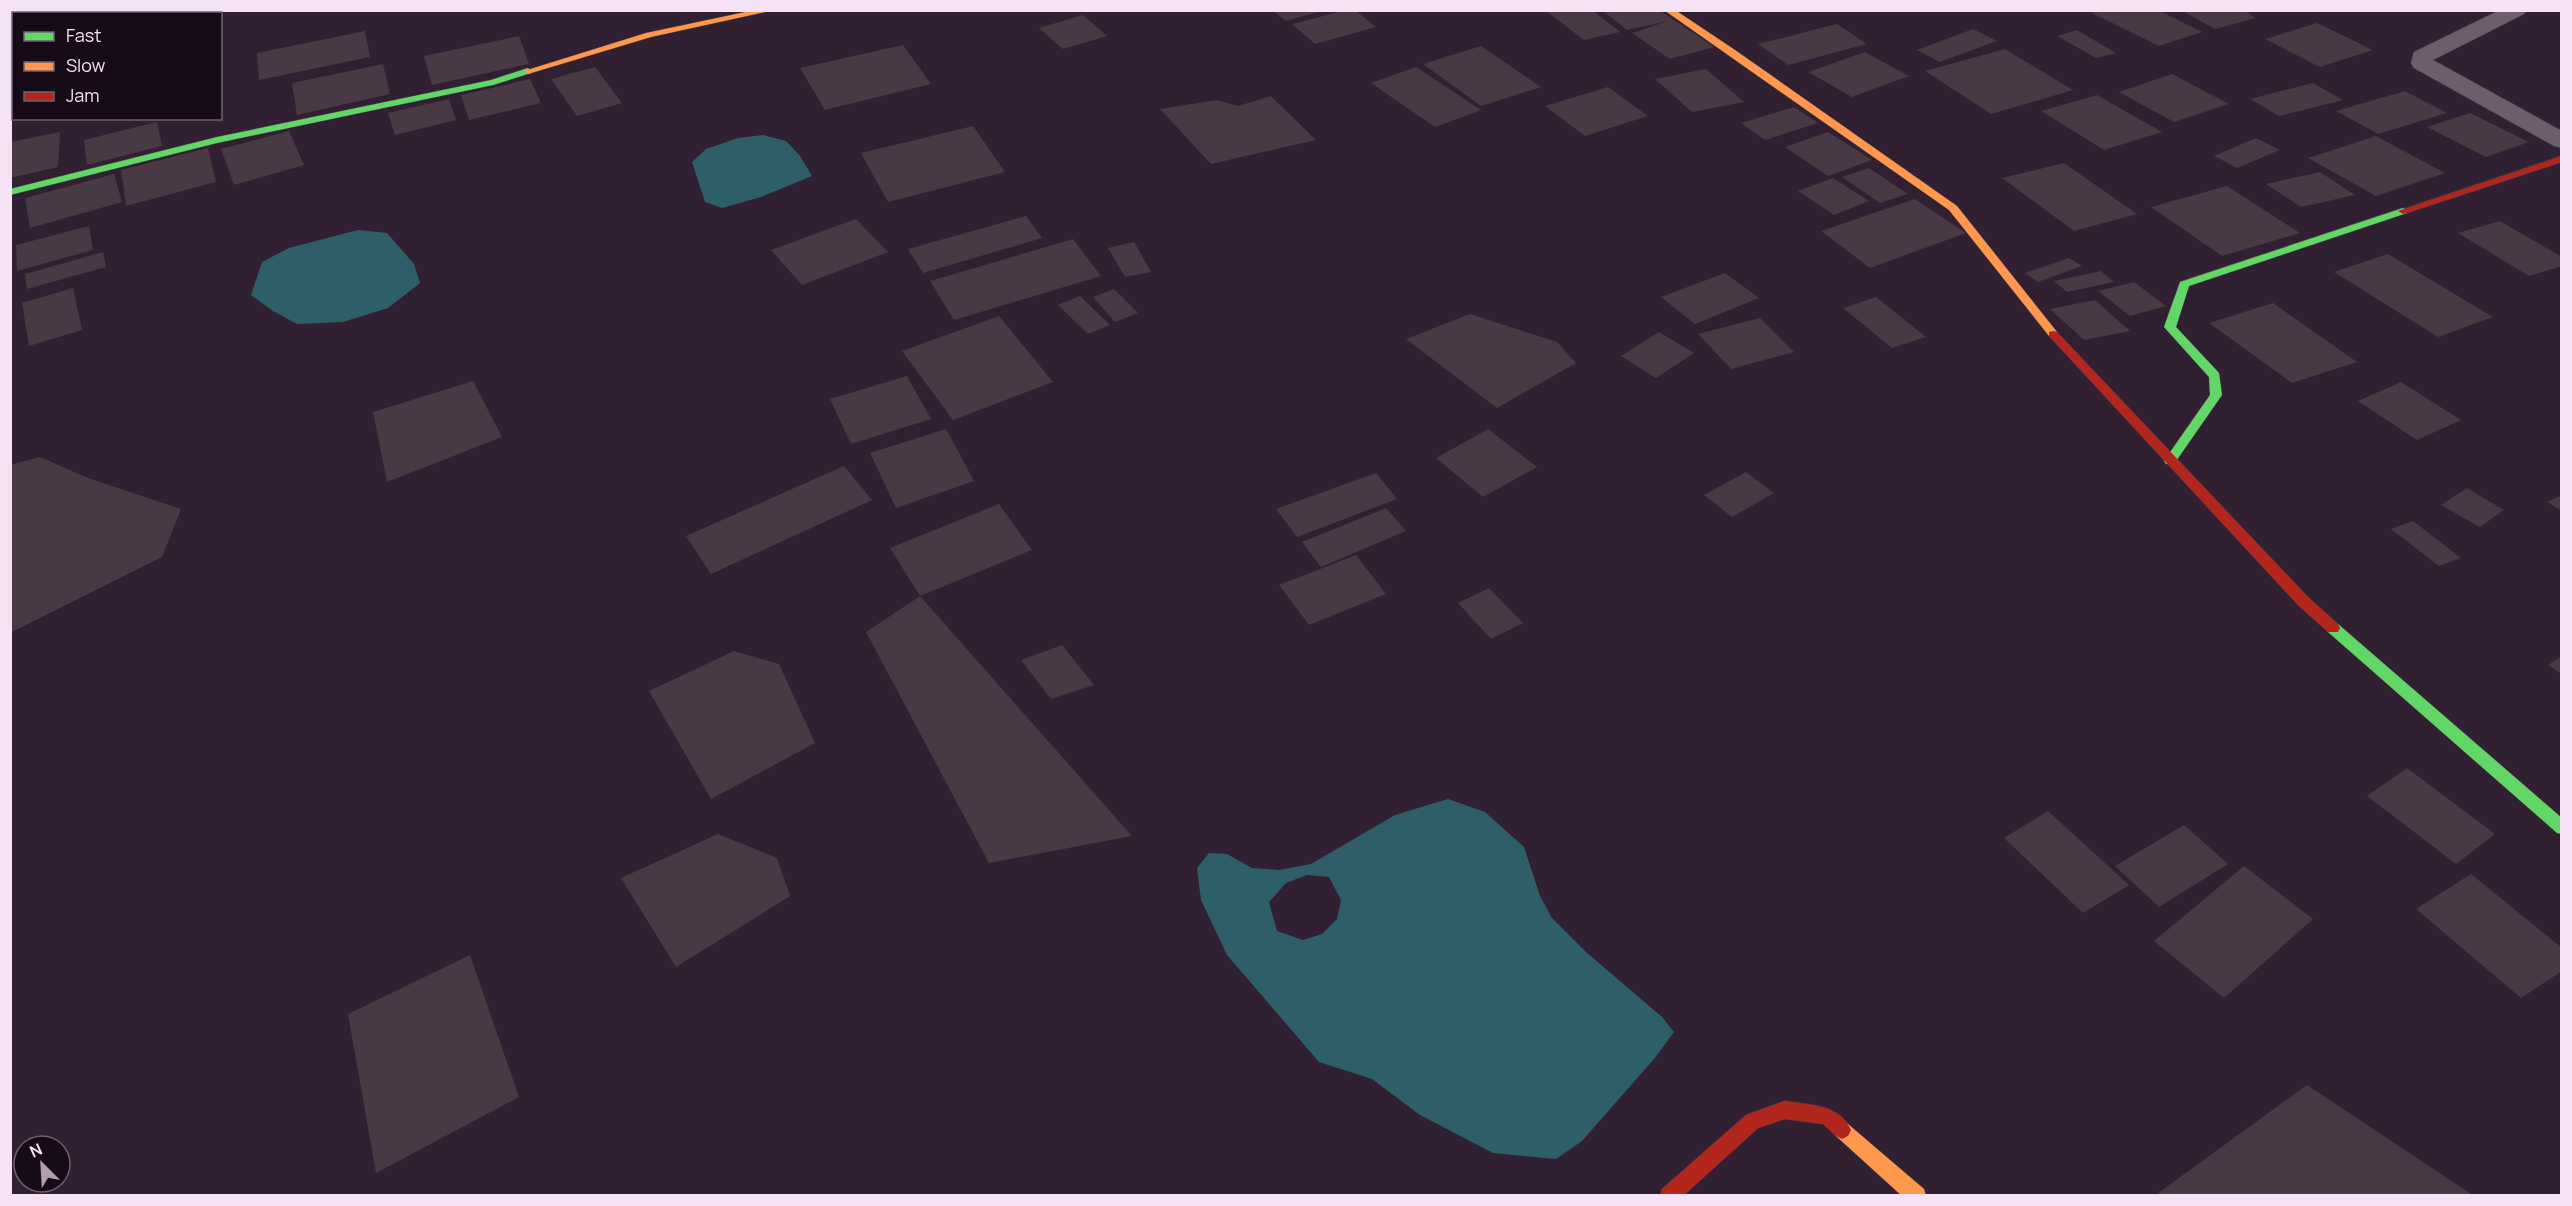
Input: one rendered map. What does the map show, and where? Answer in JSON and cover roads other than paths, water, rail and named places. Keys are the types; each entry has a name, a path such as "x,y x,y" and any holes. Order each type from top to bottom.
{"street":[{"path":"10,192 217,140 493,82 629,40 770,10"},
{"path":"1668,10 1732,52 1953,208 2065,349 2303,601 2562,828"},
{"path":"2517,10 2429,53 2422,57 2422,63 2562,141"},
{"path":"2170,461 2216,395 2215,376 2170,327 2184,284 2562,159"},
{"path":"1669,1196 1752,1121 1785,1110 1827,1116 1917,1196"}],"water":[{"path":"763,135 786,141 800,156 812,176 761,197 722,208 705,202 692,162 706,149 738,138"},
{"path":"358,230 387,233 414,264 420,283 388,308 343,322 297,324 273,311 251,295 262,262 289,248"},
{"path":"1448,799 1485,812 1524,847 1540,896 1552,918 1586,952 1662,1017 1674,1032 1654,1059 1582,1141 1556,1159 1493,1153 1420,1115 1372,1079 1319,1062 1227,955 1201,900 1197,868 1209,853 1227,854 1252,868 1279,870 1311,864 1395,815","holes":["1307,875 1329,877 1341,900 1337,919 1322,934 1303,940 1277,931 1269,902 1286,883"]}]}
